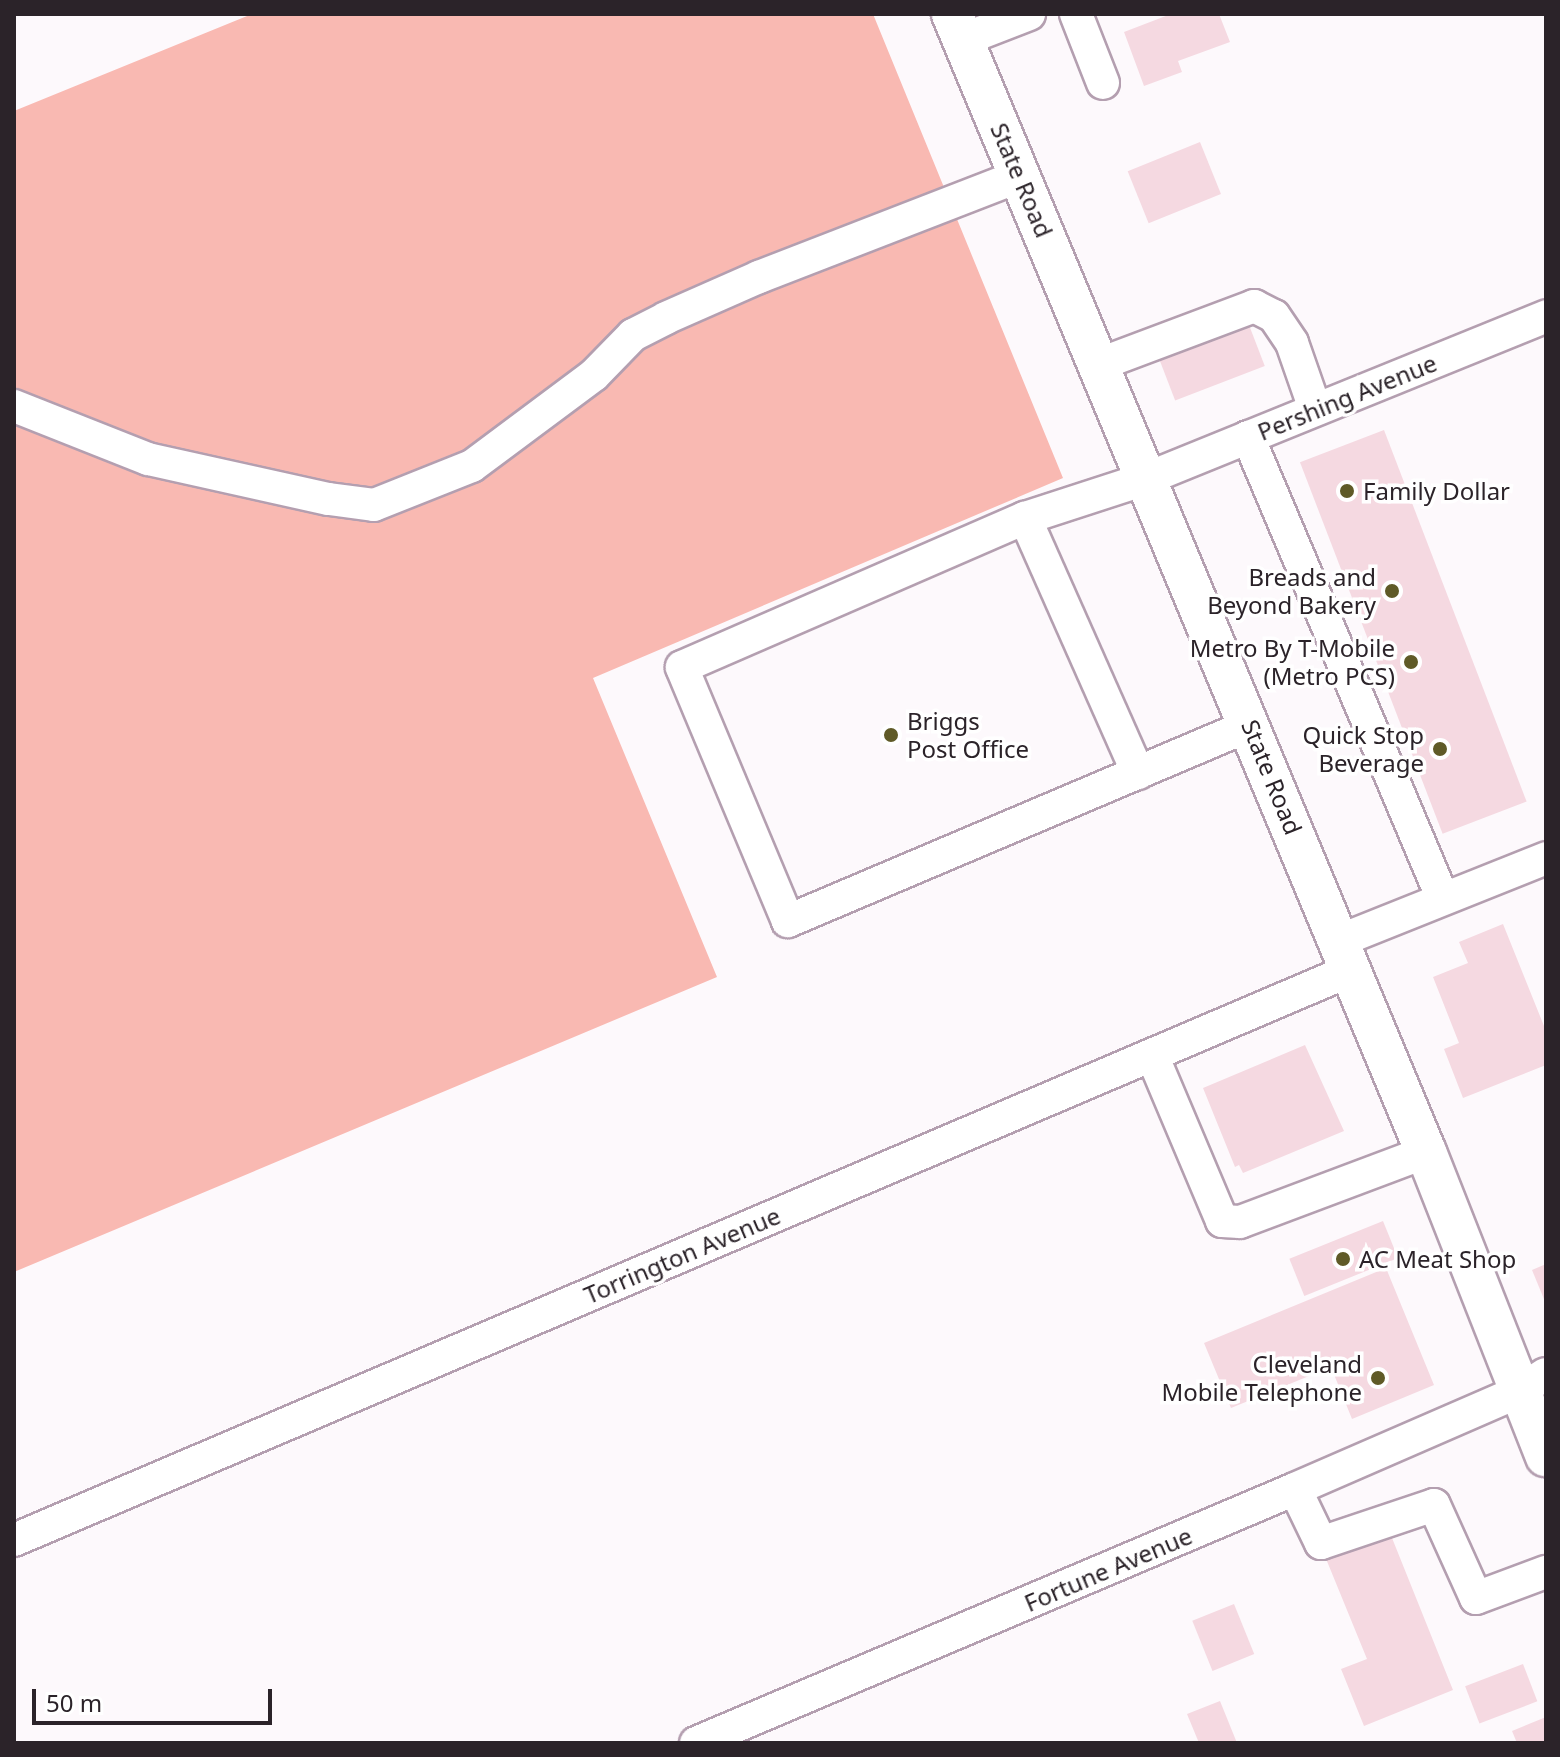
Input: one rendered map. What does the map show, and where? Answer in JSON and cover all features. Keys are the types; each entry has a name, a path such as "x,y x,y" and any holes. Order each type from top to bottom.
{"main road":[{"name":"State Road","path":"957,27 1148,478 1426,1152 1532,1383 1546,1456"}],"street":[{"path":"957,27 1029,14"},
{"path":"1076,14 1103,83"},
{"path":"14,406 148,459 329,499 374,505 472,466 594,375 633,335 666,318 759,277 1020,176"},
{"path":"1100,364 1254,306 1274,316 1292,343 1315,409"},
{"name":"Pershing Avenue","path":"1138,773 788,921 682,667 1025,518 1148,478 1546,316"},
{"path":"1248,437 1443,899"},
{"path":"1025,518 1138,773 1250,725"},
{"name":"Torrington Avenue","path":"14,1540 1152,1055 1345,955 1443,899 1546,858"},
{"path":"1152,1055 1211,1202 1222,1221 1240,1222 1426,1152"},
{"name":"Fortune Avenue","path":"696,1743 1295,1489 1532,1383"},
{"path":"1295,1489 1321,1543 1434,1505 1476,1598 1546,1572"}],"shaded area":[{"path":"252,14 873,14 1063,478 593,678 717,977 14,1272 14,111"}],"building":[{"path":"1171,14 1219,14 1230,42 1178,61 1182,72 1144,86 1124,32"},
{"path":"1200,142 1221,194 1149,223 1128,171"},
{"path":"1249,325 1265,366 1175,400 1159,359"},
{"path":"1384,430 1527,802 1443,834 1300,462"},
{"path":"1503,924 1546,1031 1546,1065 1463,1098 1444,1049 1459,1043 1433,977 1468,963 1459,942"},
{"path":"1305,1045 1344,1131 1243,1173 1239,1165 1235,1167 1203,1088"},
{"name":"AC Meat Shop","path":"1383,1221 1398,1258 1304,1296 1289,1259"},
{"path":"1546,1264 1546,1304 1532,1270"},
{"path":"1386,1268 1434,1385 1352,1419 1331,1367 1231,1408 1204,1343"},
{"path":"1386,1523 1453,1690 1364,1726 1341,1669 1367,1659 1322,1549"},
{"path":"1234,1604 1254,1654 1213,1671 1192,1621"},
{"path":"1523,1664 1537,1701 1479,1724 1465,1686"},
{"path":"1220,1701 1237,1743 1199,1743 1187,1714"},
{"path":"1546,1717 1546,1743 1517,1743 1512,1731"}],"place":[{"name":"Family Dollar","path":"1347,491"},
{"name":"Breads and Beyond Bakery","path":"1392,591"},
{"name":"Metro By T-Mobile (Metro PCS)","path":"1411,662"},
{"name":"Briggs Post Office","path":"891,735"},
{"name":"Quick Stop Beverage","path":"1440,749"},
{"name":"AC Meat Shop","path":"1343,1259"},
{"name":"Cleveland Mobile Telephone","path":"1378,1378"}]}
